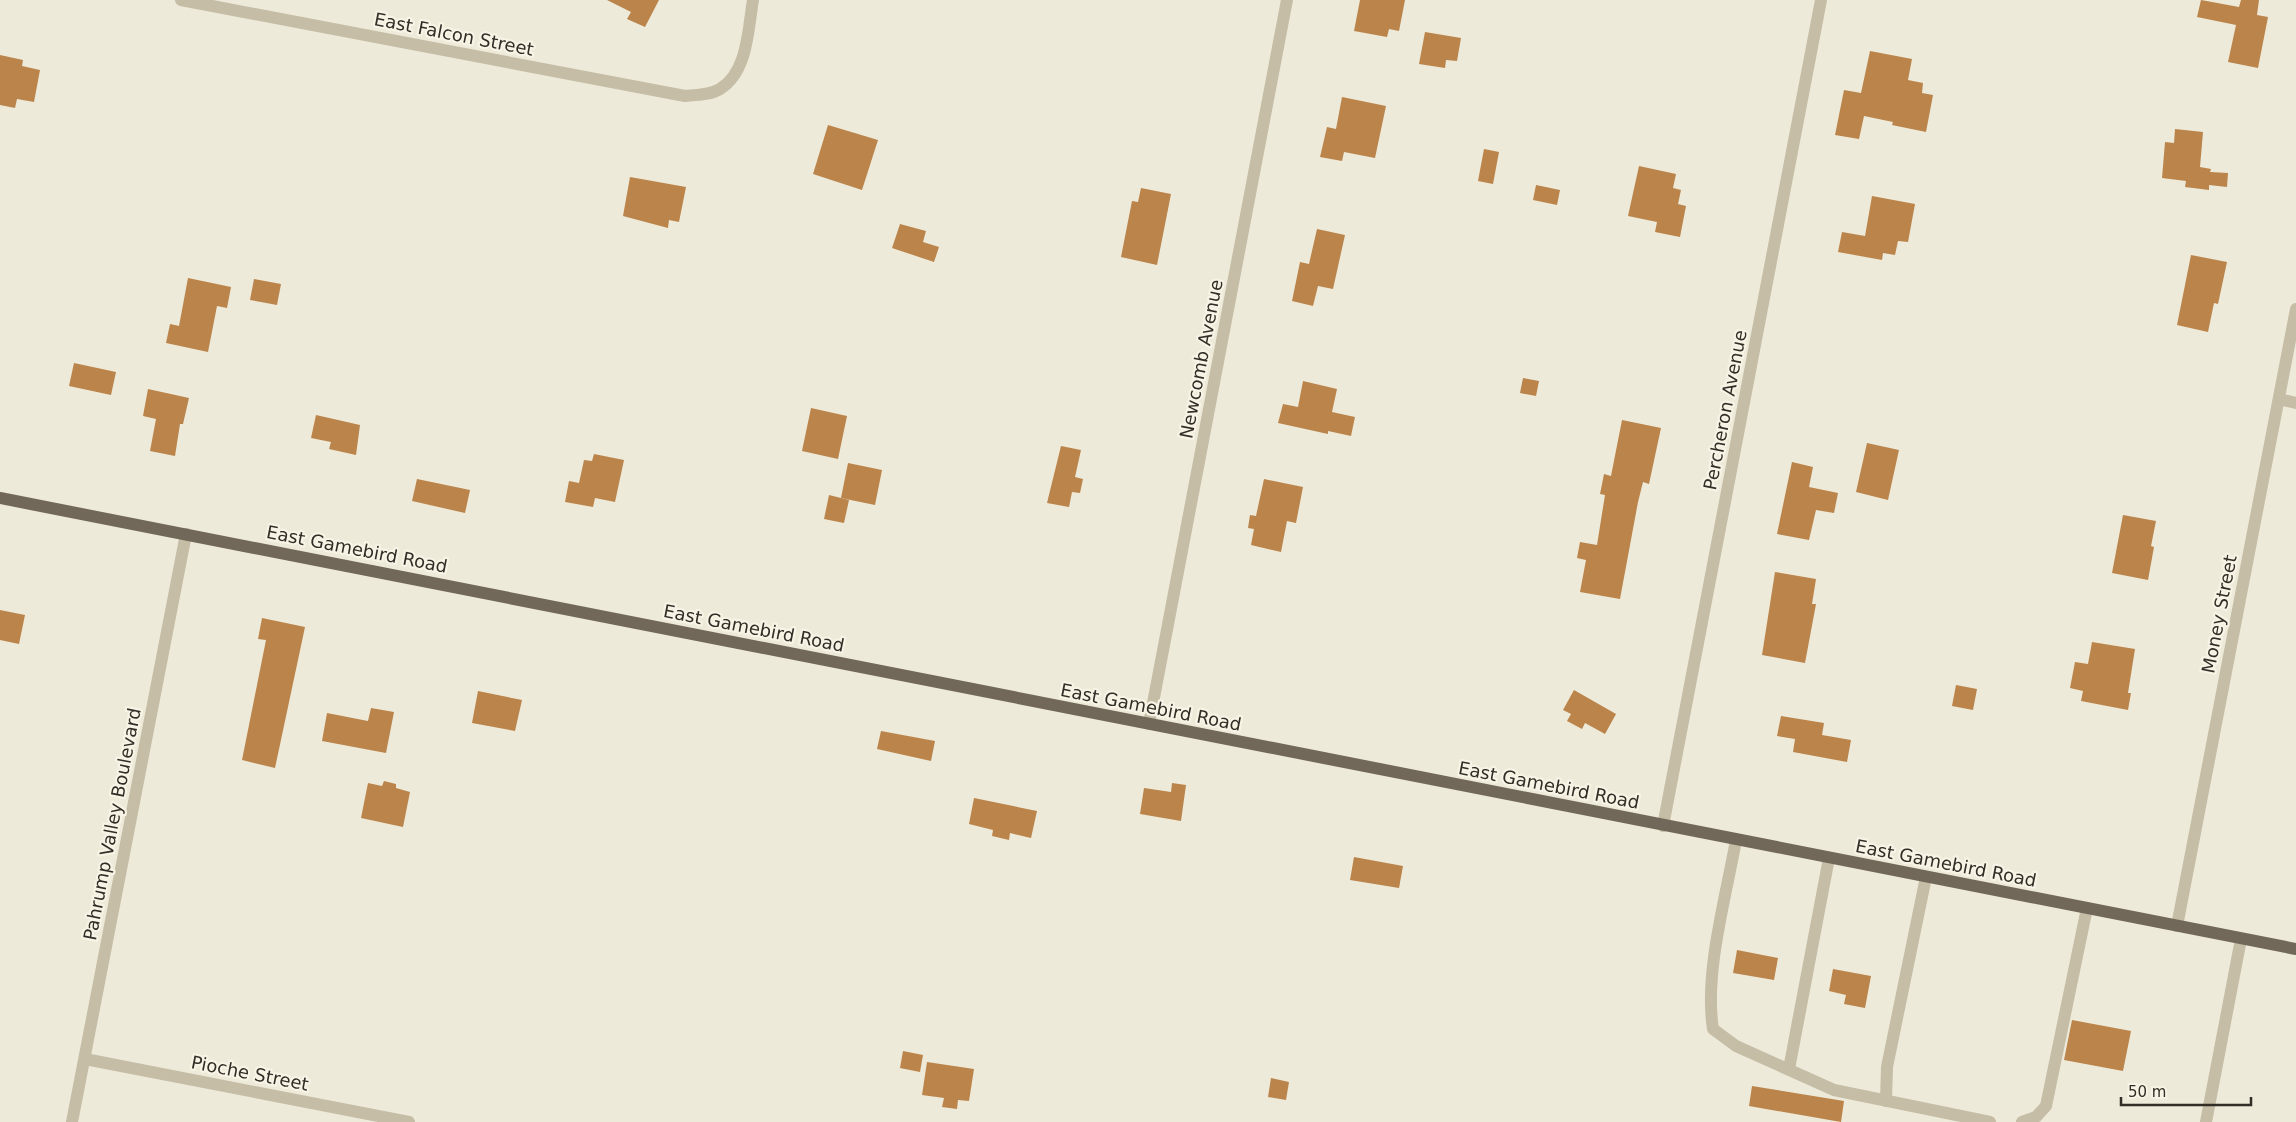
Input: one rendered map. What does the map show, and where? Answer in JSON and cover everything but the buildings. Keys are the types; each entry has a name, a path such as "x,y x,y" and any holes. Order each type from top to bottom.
{"main road":[{"name":"East Gamebird Road","path":"0,498 2296,950"}],"street":[{"name":"East Falcon Street","path":"181,0 217,4 686,96 710,93 720,88 737,74 744,49 753,0"},
{"name":"Newcomb Avenue","path":"1149,724 1287,0"},
{"name":"Percheron Avenue","path":"1663,826 1821,0"},
{"name":"Money Street","path":"2177,926 2296,309"},
{"path":"2279,400 2296,403"},
{"name":"Pahrump Valley Boulevard","path":"72,1122 186,534"},
{"path":"1736,840 1712,970 1710,1007 1713,1028 1736,1046 1834,1090 1990,1122"},
{"path":"1789,1069 1829,858"},
{"path":"1886,1101 1888,1066 1926,877"},
{"path":"2022,1122 2036,1116 2046,1106 2087,908"},
{"path":"2206,1122 2241,939"},
{"name":"Pioche Street","path":"85,1059 409,1122"}]}
